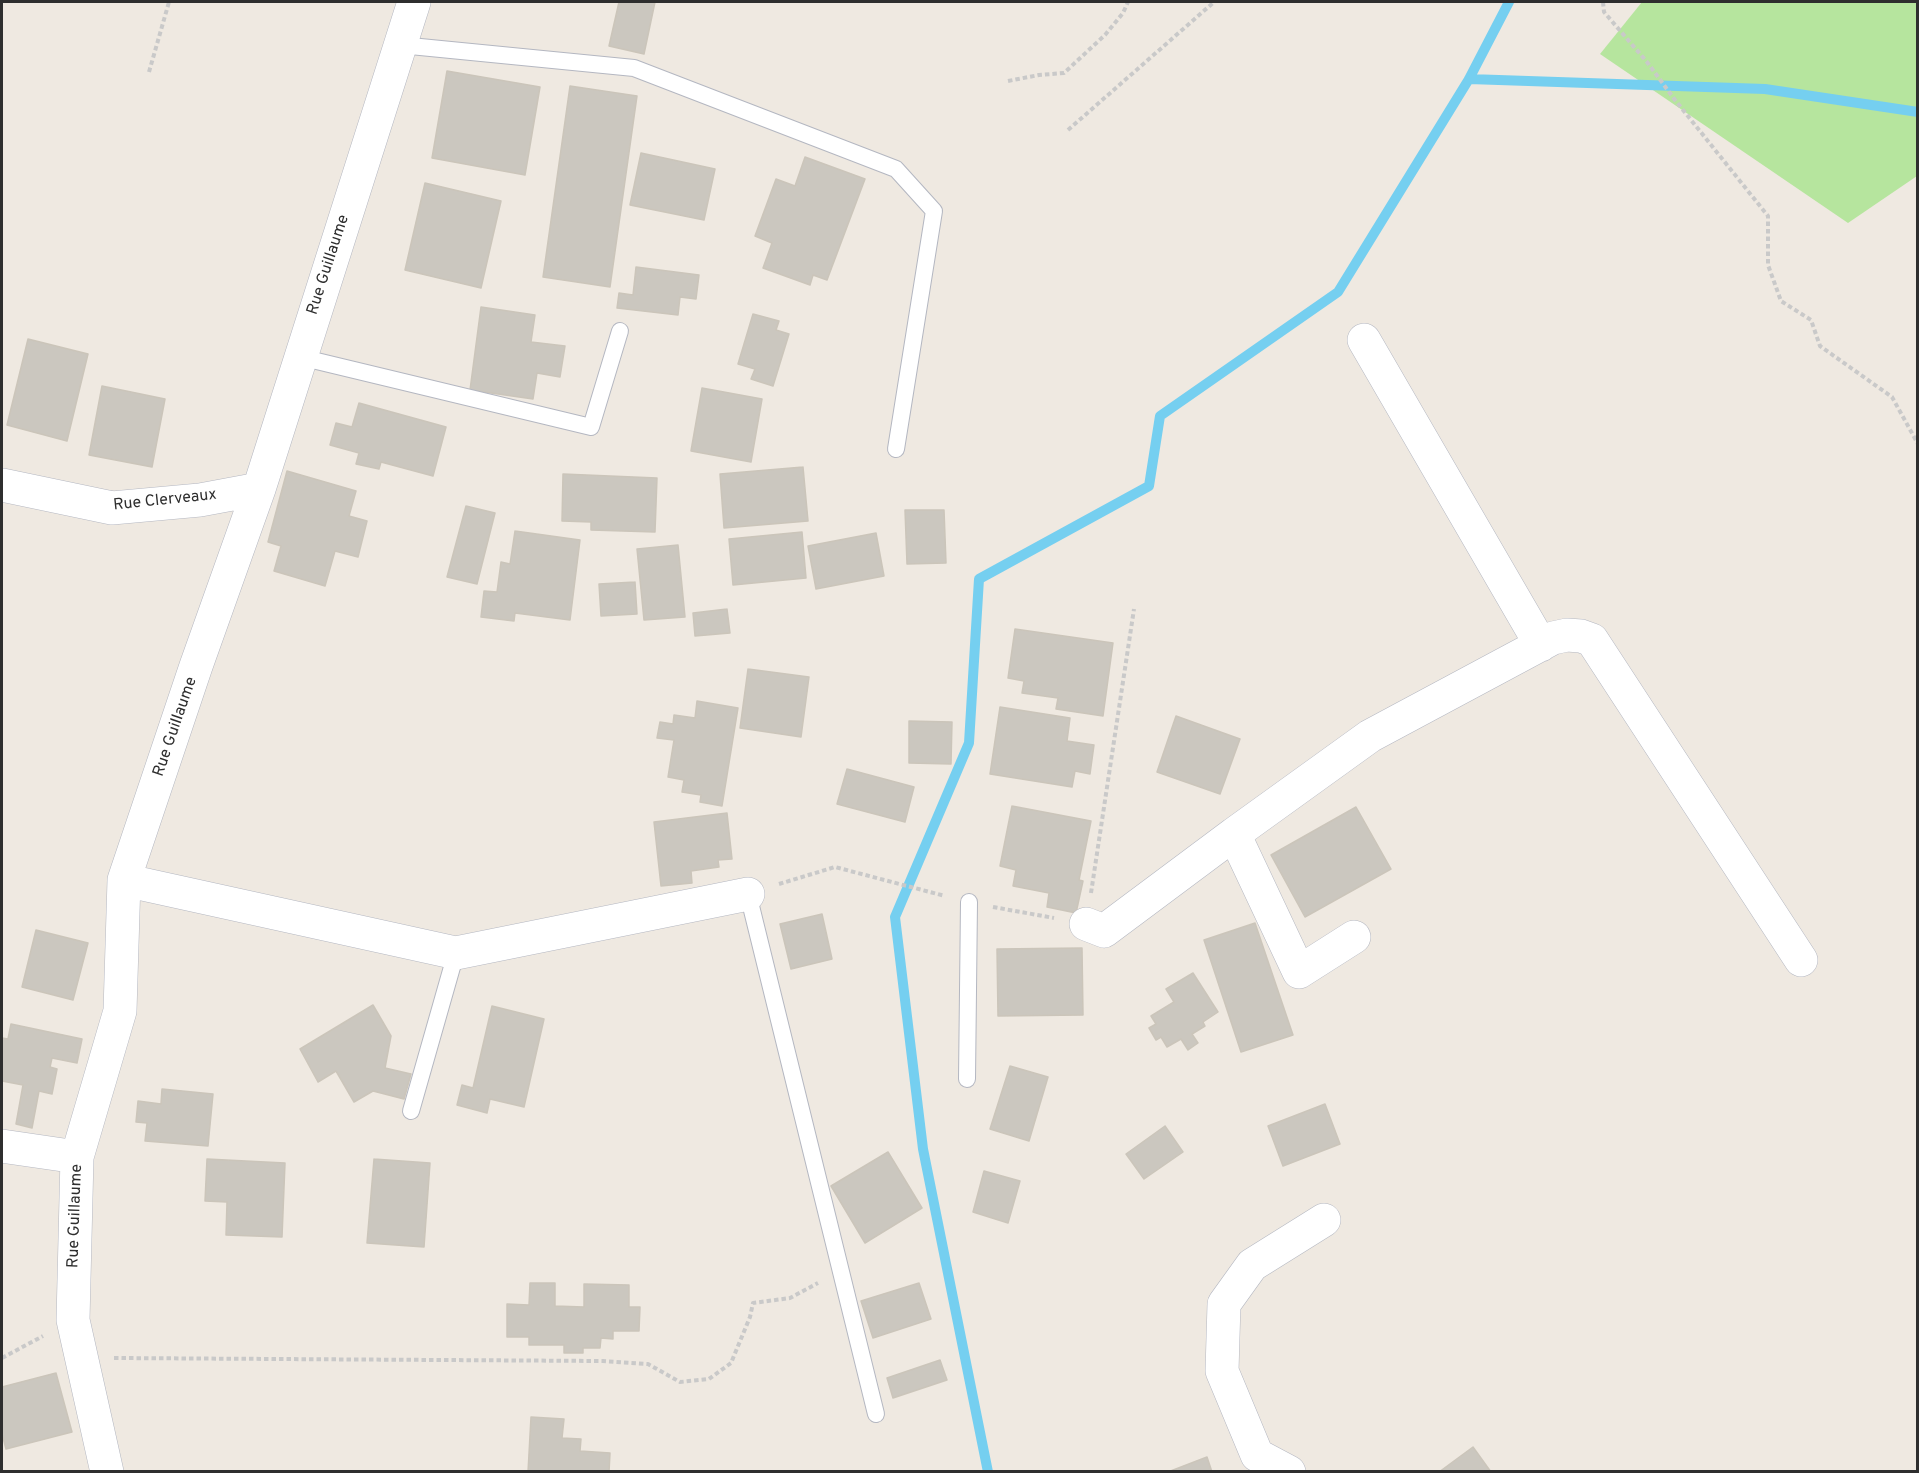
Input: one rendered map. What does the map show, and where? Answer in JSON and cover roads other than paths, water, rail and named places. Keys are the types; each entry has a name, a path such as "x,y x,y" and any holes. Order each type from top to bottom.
{"street":[{"name":"Rue Guillaume","path":"107,1472 73,1320 77,1157 120,1011 124,880 259,489 414,2"},
{"path":"1364,340 1541,645"},
{"name":"Rue Clerveaux","path":"2,485 112,508 200,500 259,489"},
{"path":"1086,924 1104,930 1370,736 1553,638 1566,635 1581,636 1592,640 1801,960"},
{"path":"1234,834 1299,972 1354,937"},
{"path":"124,880 456,953 748,894"},
{"path":"2,1146 77,1157"},
{"path":"1289,1472 1257,1455 1222,1371 1224,1304 1252,1265 1324,1220"}],"lane":[{"path":"400,45 634,68 896,169 934,211 896,449"},
{"path":"300,357 591,427 620,331"},
{"path":"748,894 876,1414"},
{"path":"967,1079 969,902"},
{"path":"411,1111 456,953"}],"waterway":[{"path":"988,1472 923,1149 895,917 969,743 979,579 1149,486 1160,416 1338,292 1469,79 1509,2"},
{"path":"1469,79 1765,89 1918,112"}]}
